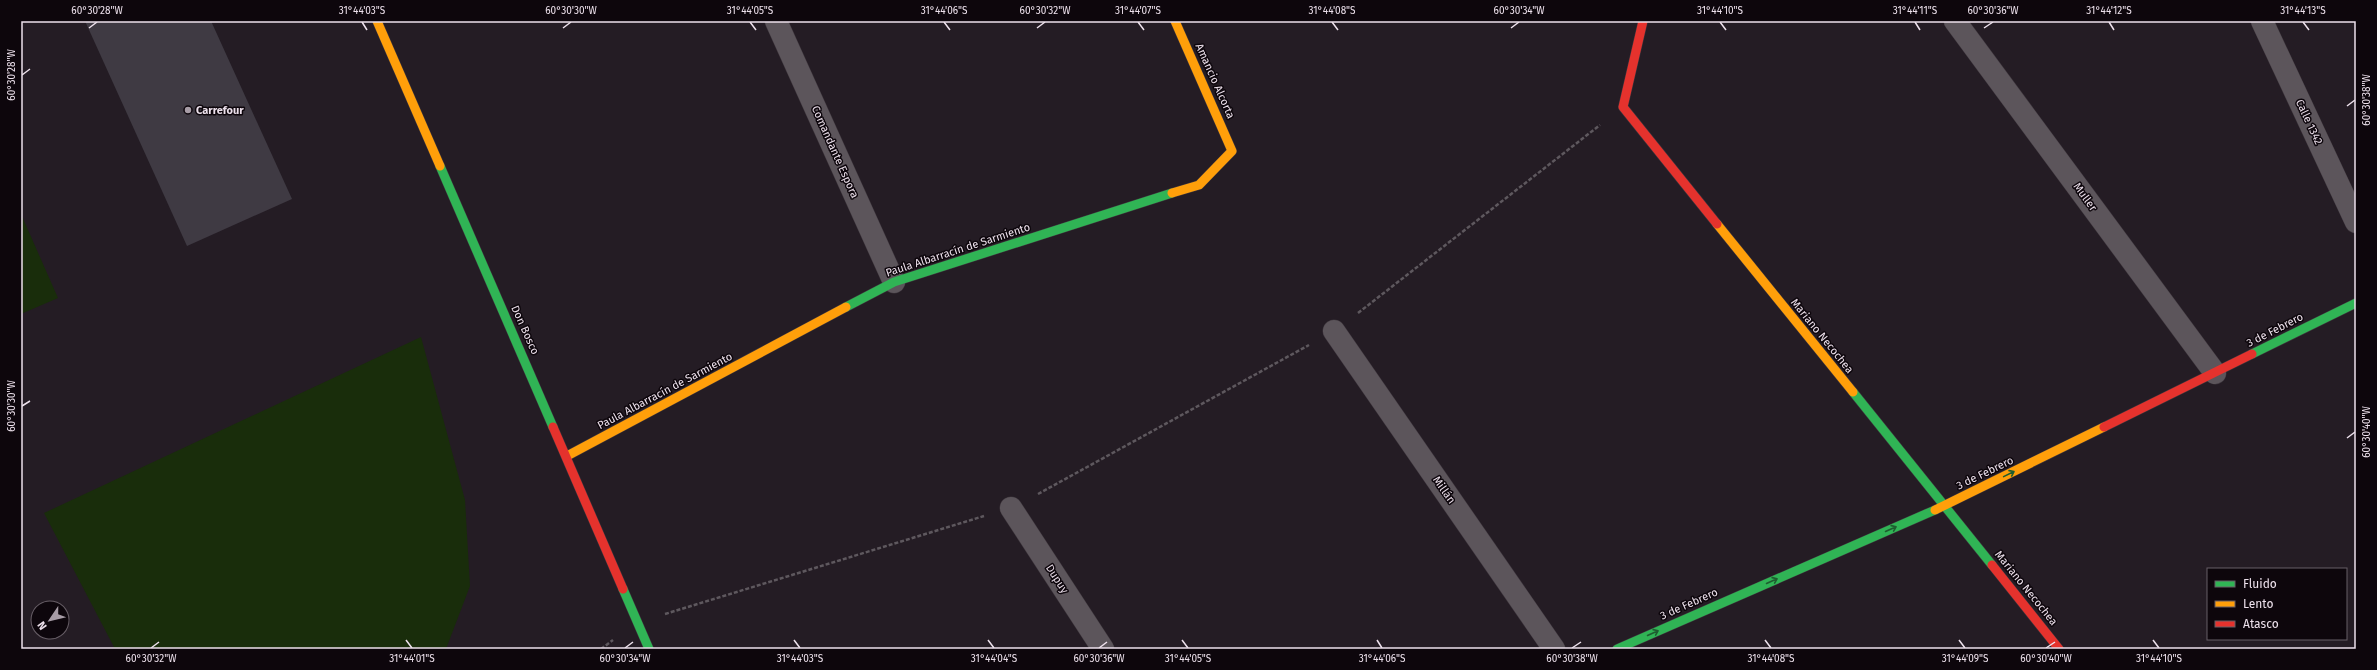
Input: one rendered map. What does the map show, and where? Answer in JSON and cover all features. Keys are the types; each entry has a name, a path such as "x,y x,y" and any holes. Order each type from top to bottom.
{"street":[{"name":"Don Bosco","path":"377,21 567,456 636,623 649,649"},
{"name":"Comandante Espora","path":"776,21 894,282"},
{"name":"Amancio Alcorta","path":"1175,21 1232,150"},
{"path":"1623,107 1643,21"},
{"name":"Muller","path":"1955,21 2215,373"},
{"name":"Calle 1342","path":"2262,21 2356,222"},
{"name":"Mariano Necochea","path":"1623,107 2059,649"},
{"name":"Paula Albarracín de Sarmiento","path":"567,456 894,282 1199,185 1232,150"},
{"name":"3 de Febrero","path":"1617,649 1943,506 2356,303"},
{"name":"Millán","path":"1334,332 1554,649"},
{"name":"Dupuy","path":"1011,508 1103,649"}],"path":[{"path":"636,623 1011,508 1334,332 1623,107"}],"green space":[{"path":"21,214 58,298 21,314"},
{"path":"421,337 465,500 470,586 446,649 115,649 44,513"}],"building":[{"name":"Carrefour","path":"85,21 211,21 292,199 187,246"}],"traffic: fast":[{"path":"440,166 553,427"},
{"path":"846,307 894,282 1172,193"},
{"path":"2252,354 2356,303"},
{"path":"1853,392 1992,565"},
{"path":"1617,649 1935,510"},
{"path":"623,589 649,649"}],"traffic: slow":[{"path":"377,21 440,166"},
{"path":"1172,193 1199,185 1232,151 1175,21"},
{"path":"1717,224 1853,392"},
{"path":"567,456 846,307"},
{"path":"1935,510 2104,427"}],"traffic: jam":[{"path":"1643,21 1623,107 1717,224"},
{"path":"2104,427 2252,354"},
{"path":"553,427 623,589"},
{"path":"1992,565 2059,649"}],"place":[{"name":"Carrefour","path":"188,110"}]}
